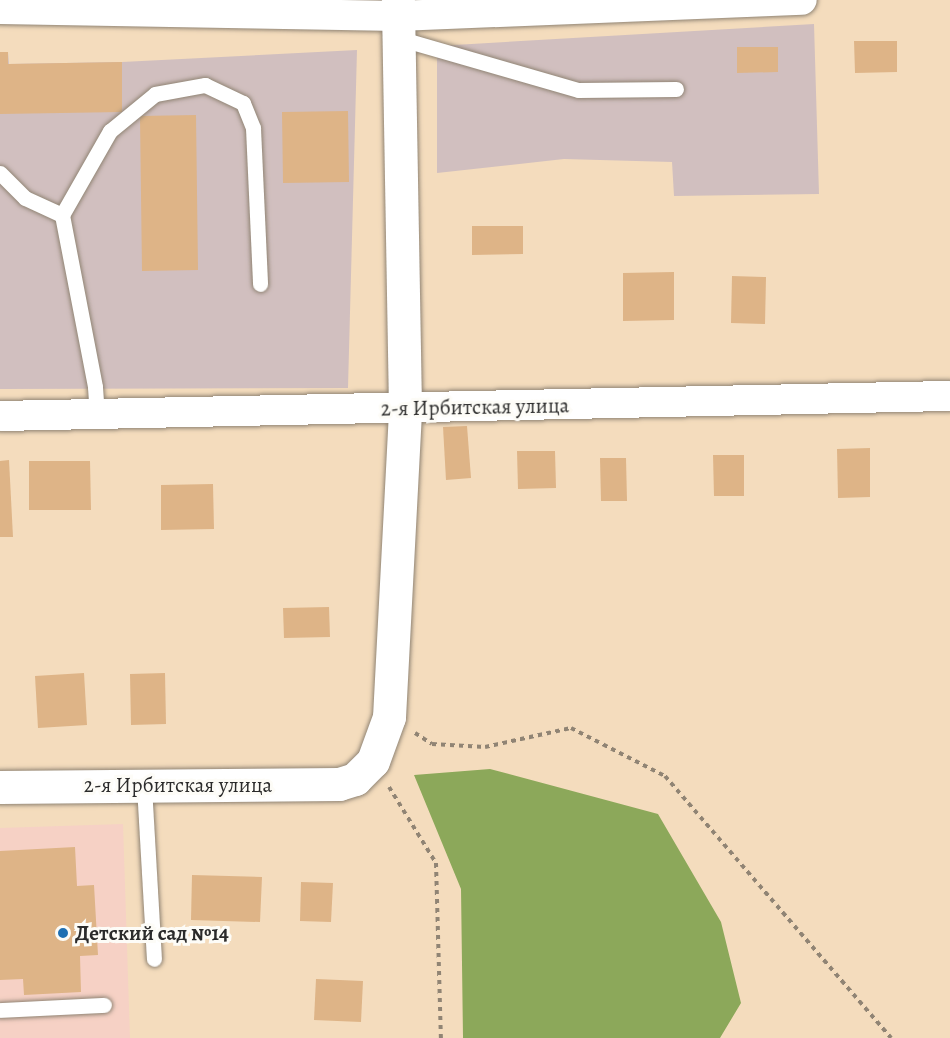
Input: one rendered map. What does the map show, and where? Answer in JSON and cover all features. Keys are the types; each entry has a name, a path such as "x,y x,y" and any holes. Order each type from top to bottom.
{"street":[{"path":"0,9 398,18 802,0"},
{"path":"364,770 388,717 405,408 398,18"},
{"name":"2-я Ирбитская улица","path":"0,416 950,396"},
{"name":"2-я Ирбитская улица","path":"0,787 339,784 364,770"}],"lane":[{"path":"398,18 578,90 676,89"},
{"path":"97,415 95,387 62,215 110,131 155,94 205,85 243,103 253,128 260,284"},
{"path":"0,172 25,198 62,215"},
{"path":"144,786 154,959"},
{"path":"0,1010 104,1005"}],"path":[{"path":"388,717 432,744 485,747 571,728 666,776 891,1038"},
{"path":"364,770 436,863 441,1038"}],"shaded area":[{"path":"814,24 819,194 674,196 672,162 564,159 437,173 437,46"},
{"path":"357,50 348,388 0,389 0,52 8,52 9,64 122,62"},
{"name":"Детский сад №14","path":"123,824 130,1038 0,1038 0,828"}],"green space":[{"path":"490,769 658,814 721,922 741,1003 720,1038 463,1038 461,889 414,775"}],"building":[{"path":"854,41 897,41 897,72 855,73"},
{"path":"737,47 778,47 778,72 737,73"},
{"path":"0,52 8,52 8,64 122,62 122,112 0,114"},
{"path":"348,111 349,182 283,183 282,112"},
{"path":"196,115 198,270 142,271 140,116"},
{"path":"472,226 523,226 523,254 472,255"},
{"path":"674,272 674,320 623,321 623,273"},
{"path":"732,276 766,277 765,324 731,323"},
{"path":"467,426 471,478 446,480 443,427"},
{"path":"870,448 870,497 838,498 837,449"},
{"path":"517,451 555,451 556,488 518,489"},
{"path":"713,455 744,455 744,496 714,496"},
{"path":"600,458 626,458 627,501 601,501"},
{"path":"9,460 13,537 0,537 0,461"},
{"path":"29,461 90,461 91,510 29,510"},
{"path":"213,484 214,529 161,530 161,485"},
{"path":"329,607 330,637 284,638 283,608"},
{"path":"84,673 87,725 38,728 35,676"},
{"path":"165,673 166,724 131,725 130,674"},
{"path":"75,847 77,886 94,885 98,955 80,956 81,992 24,995 23,979 0,980 0,851"},
{"path":"192,875 262,877 260,922 191,920"},
{"path":"301,882 333,883 331,922 300,921"},
{"path":"316,979 363,981 361,1022 314,1020"}],"place":[{"name":"Детский сад №14","path":"63,933"}]}
